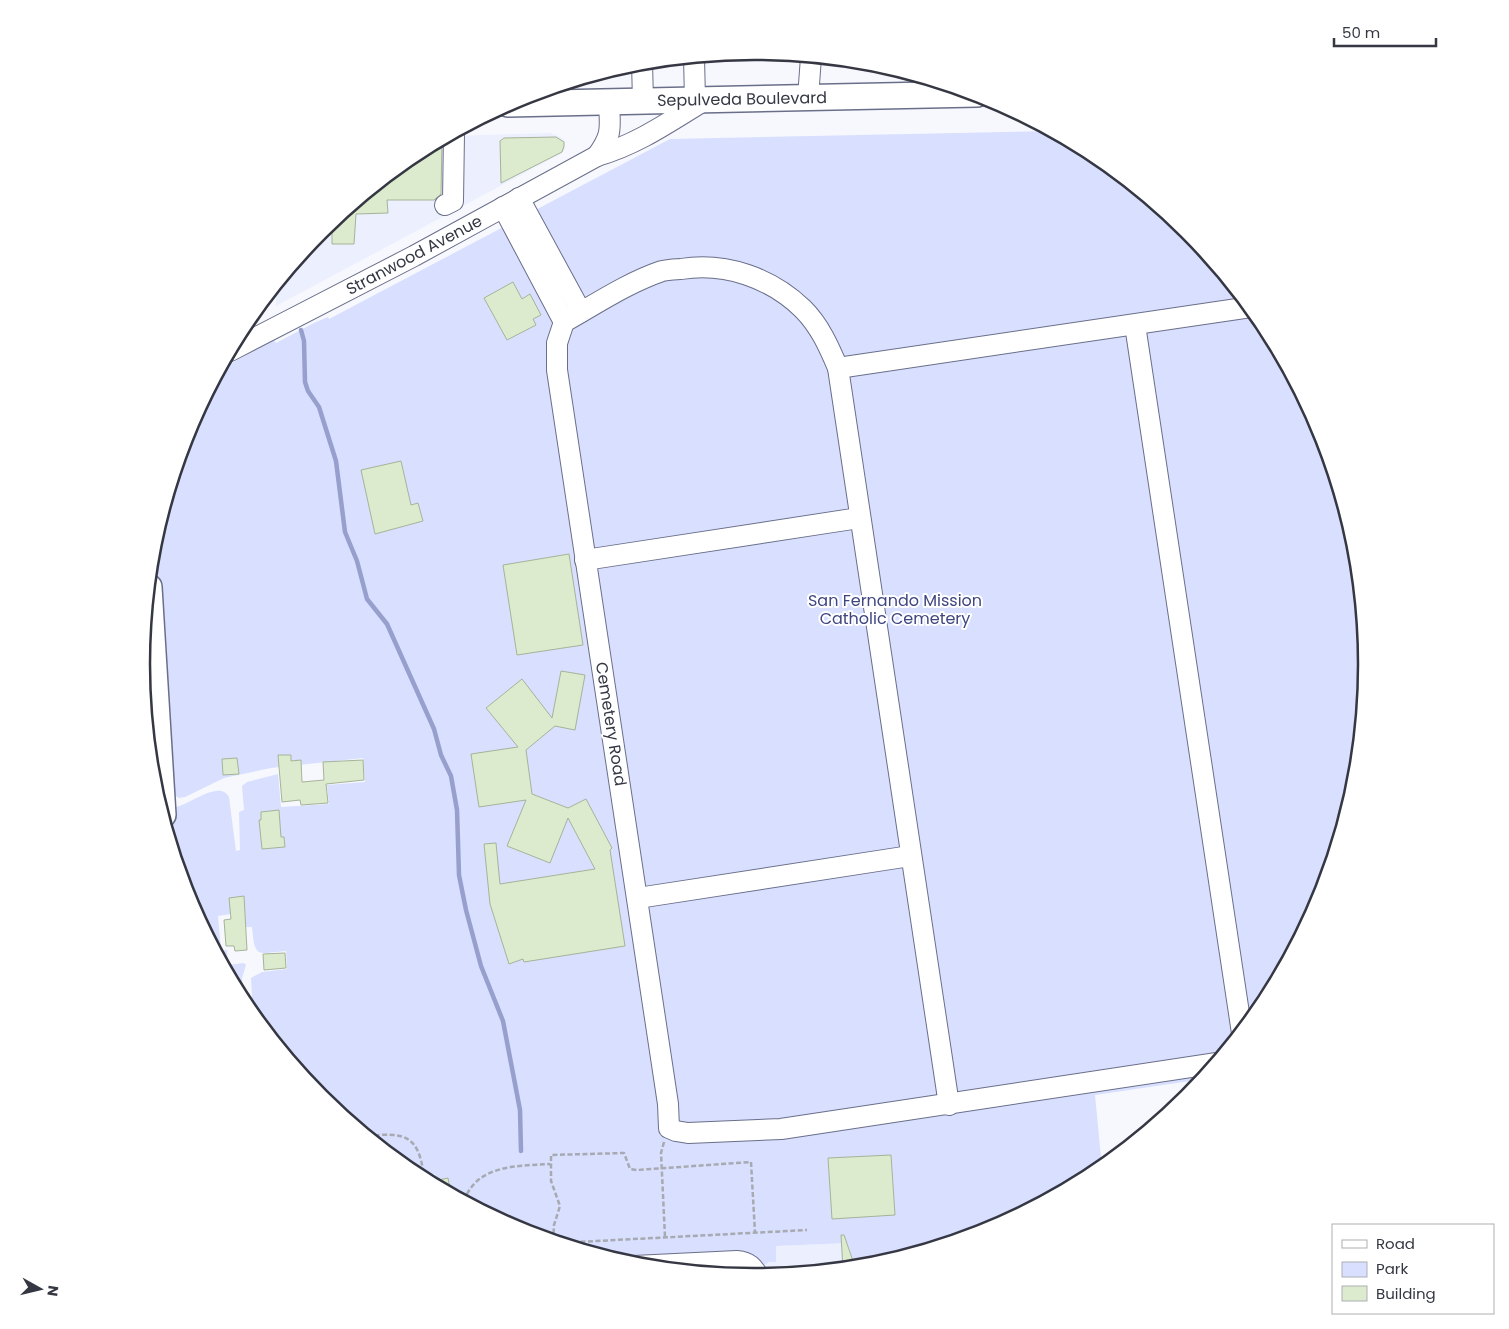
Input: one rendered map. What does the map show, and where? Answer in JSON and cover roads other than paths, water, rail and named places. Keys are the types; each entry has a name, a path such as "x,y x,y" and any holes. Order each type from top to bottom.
{"main road":[{"name":"Sepulveda Boulevard","path":"529,104 956,94"},
{"path":"151,692 151,708"}],"street":[{"path":"695,63 700,100"},
{"path":"808,98 811,63"},
{"path":"642,71 643,101"},
{"name":"Stranwood Avenue","path":"243,343 414,256 597,156 621,149 640,140 700,100"},
{"path":"597,156 607,142 610,132 609,102"},
{"path":"445,205 453,201 454,140"},
{"path":"511,203 573,317 617,291 663,271 698,266 729,269 753,276 780,291 804,310 824,336 838,368 859,518 949,1105 1208,1064"},
{"path":"838,368 1242,308"},
{"name":"Cemetery Road","path":"573,317 557,343 557,370 638,898 670,1128 688,1133 781,1129 949,1105"},
{"path":"1135,325 1240,1023"},
{"path":"585,560 859,518"},
{"path":"638,898 910,856"},
{"path":"676,1264 737,1261 750,1264 754,1269"}],"waterway":[{"path":"301,330 304,341 305,382 308,391 319,407 336,461 345,532 357,561 367,599 387,624 434,729 441,755 451,776 457,810 459,875 481,966 503,1021 520,1110 521,1151"}],"park label":[{"name":"San Fernando Mission Catholic Cemetery","path":"895,609"}]}
